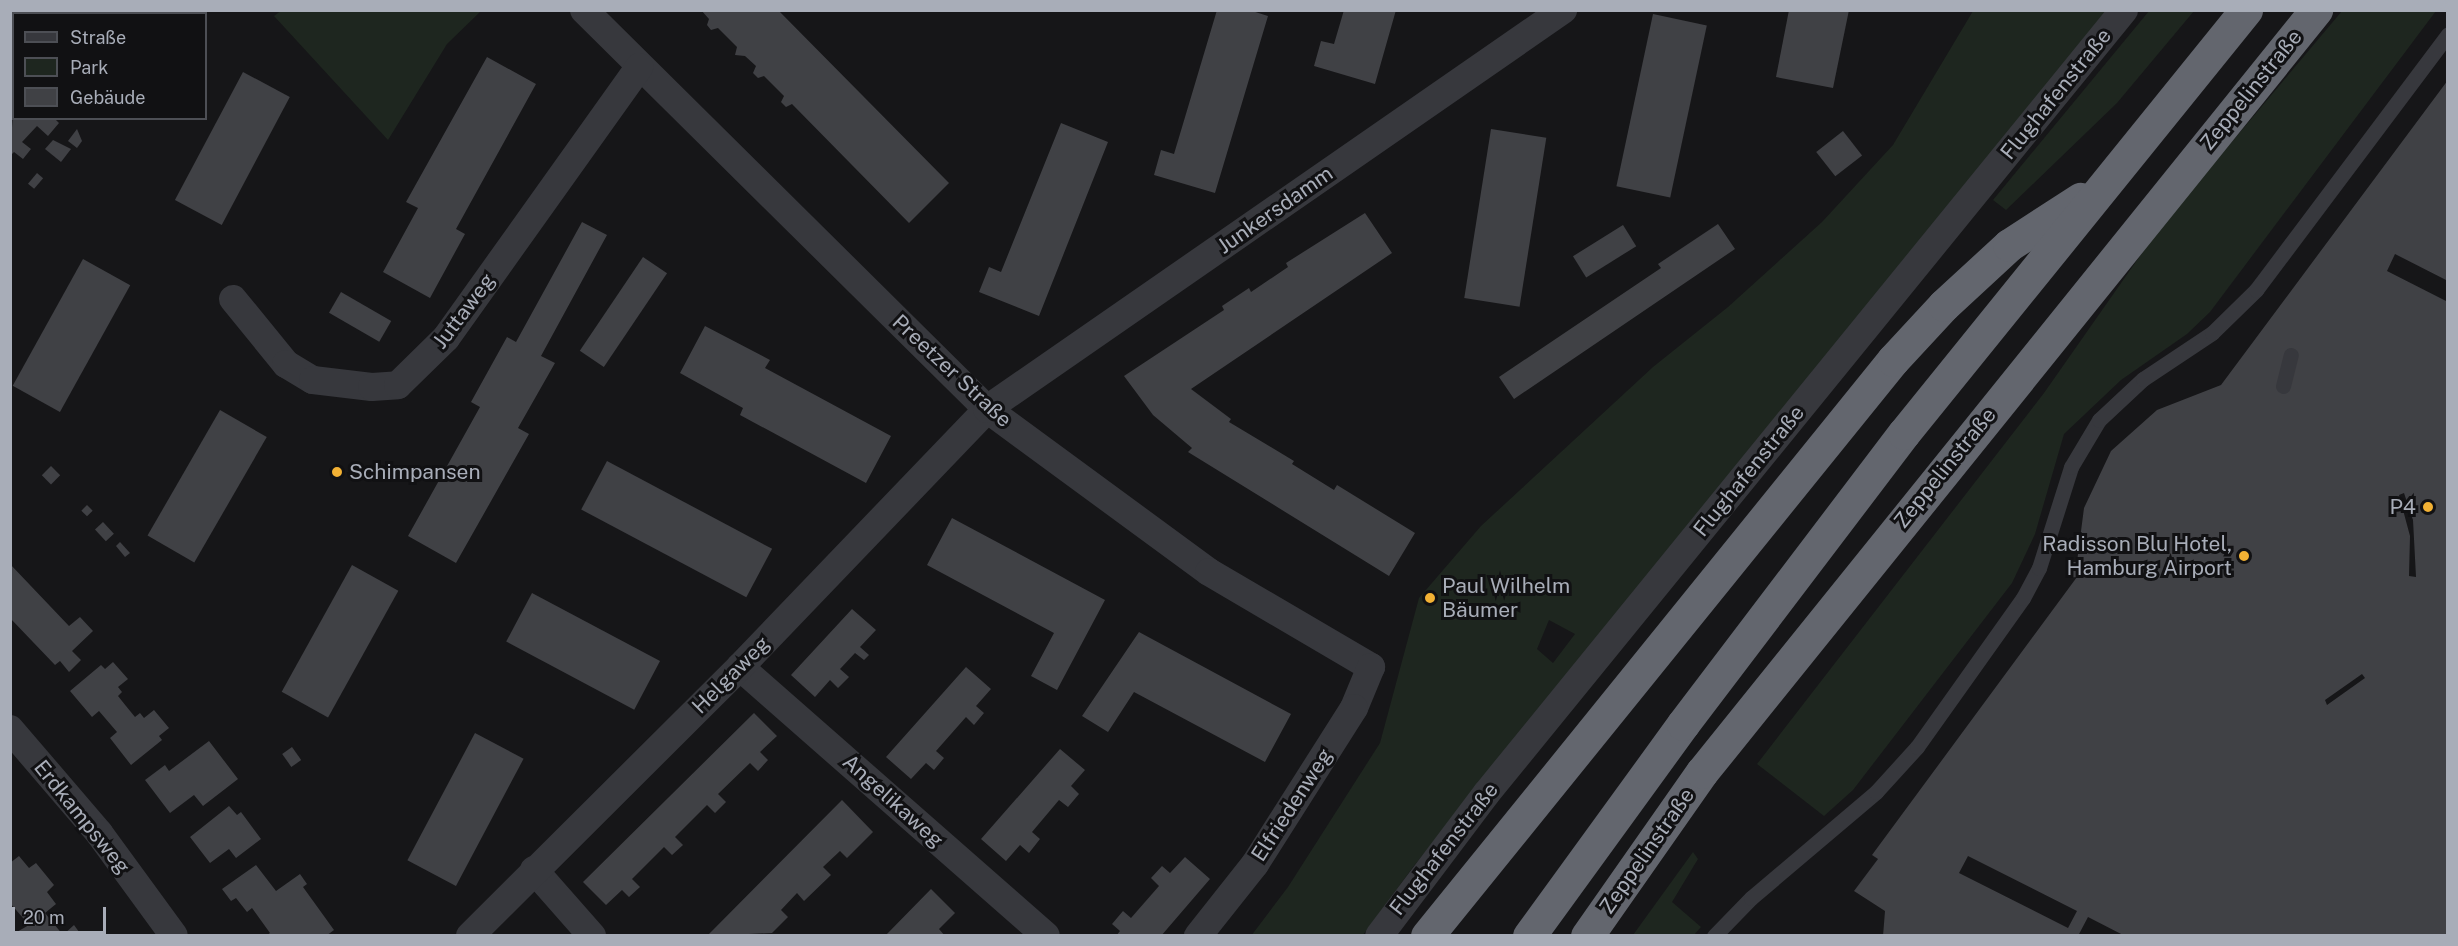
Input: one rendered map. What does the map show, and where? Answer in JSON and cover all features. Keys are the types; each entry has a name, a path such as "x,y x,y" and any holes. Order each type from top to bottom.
{"highway":[{"path":"1529,936 1683,724 1904,433 2246,10"},
{"name":"Zeppelinstraße","path":"1587,936 1702,772 2316,10"},
{"path":"1427,936 1893,360 1944,305 2009,245 2104,184"}],"street":[{"name":"Preetzer Straße","path":"584,10 987,410 1209,572 1371,667"},
{"name":"Junkersdamm","path":"987,410 1563,10"},
{"name":"Flughafenstraße","path":"1379,936 1486,794 2124,10"},
{"name":"Juttaweg","path":"233,299 286,364 313,380 372,387 398,385 446,338 639,67"},
{"name":"Helgaweg","path":"470,936 740,668 987,410"},
{"name":"Elfriedenweg","path":"1198,936 1255,864 1354,708 1371,667"},
{"name":"Angelikaweg","path":"740,668 1046,936"},
{"name":"Erdkampsweg","path":"10,729 99,833 174,936"},
{"path":"534,870 592,936"}],"lane":[{"path":"1714,936 1751,898 1876,792 1917,747 2023,598 2039,568 2071,467 2099,420 2143,379 2212,333 2256,290 2448,34"},
{"path":"2283,386 2291,355"}],"green space":[{"path":"282,10 481,11 447,44 388,140 274,16"},
{"path":"1973,11 2106,11 1413,867 1363,935 1251,936 1288,887 1380,743 1419,598 1481,526 1653,367 1728,307 1822,222 1893,145","holes":["1549,620 1575,634 1553,663 1537,649"]},
{"path":"2149,11 2194,11 2117,103 2006,210 1993,200"},
{"path":"2342,11 2436,11 2210,312 2187,334 2121,380 2064,434 2035,534 2012,583 1853,790 1824,816 1757,764 2044,393 2161,226"},
{"path":"1693,852 1698,859 1672,902 1701,927 1694,935 1633,935"}],"building":[{"path":"96,10 168,10 130,12 94,12"},
{"path":"701,10 778,10 949,183 909,223 792,104 786,107 781,102 784,96 764,76 758,78 753,73 756,66 745,56 735,55 737,47 718,28 711,30 707,25 709,19"},
{"path":"1217,10 1249,10 1268,16 1215,193 1154,175 1161,150 1174,154"},
{"path":"1344,10 1396,10 1375,84 1314,66 1321,41 1334,44"},
{"path":"1789,10 1849,10 1833,88 1776,77"},
{"path":"1653,14 1707,25 1670,198 1616,186"},
{"path":"487,57 536,84 456,229 465,234 430,298 383,272 418,208 406,202"},
{"path":"243,72 290,97 222,225 175,200"},
{"name":"P4","path":"2448,80 2448,281 2395,254 2387,271 2448,302 2448,936 2125,936 2088,917 2078,936 1883,936 1885,911 1854,891 1878,859 1872,855 2077,577 2068,578 2067,562 2077,562 2084,508 2111,451 2157,410 2221,385","holes":["2404,493 2413,520 2416,577 2409,576 2410,536 2399,495","2362,674 2365,678 2327,705 2325,700","1968,856 2077,911 2068,928 1959,873"]},
{"path":"12,120 56,120 59,123 48,136 37,126 22,142 31,149 23,159 14,152 10,156"},
{"path":"1061,123 1108,142 1039,316 979,292 989,267 1001,272"},
{"path":"77,129 82,141 77,148 68,141"},
{"path":"1491,129 1546,138 1520,307 1464,298"},
{"path":"1843,131 1862,155 1835,176 1816,152"},
{"path":"53,140 71,149 61,162 45,149"},
{"path":"37,173 43,178 34,189 28,184"},
{"path":"1365,213 1392,253 1191,389 1231,419 1229,422 1294,461 1292,464 1334,490 1337,485 1415,533 1389,576 1188,452 1192,448 1153,415 1124,376 1224,310 1222,306 1249,288 1251,292 1288,267 1286,263"},
{"path":"582,222 607,235 541,356 555,363 518,428 529,434 456,563 408,536 480,407 471,402 507,337 516,342"},
{"path":"1718,224 1735,249 1514,399 1499,377 1661,268 1658,264"},
{"path":"1623,225 1636,246 1586,277 1573,256"},
{"path":"643,257 667,273 604,367 580,351"},
{"path":"83,259 130,285 60,412 13,386"},
{"path":"341,292 391,321 379,342 329,313"},
{"path":"705,326 770,360 765,368 891,436 866,483 740,415 743,408 680,373"},
{"path":"220,410 267,437 194,563 148,536"},
{"path":"607,461 772,549 746,597 581,510"},
{"path":"51,466 60,475 51,484 42,475"},
{"path":"87,505 93,511 87,516 81,511"},
{"path":"952,518 1105,600 1057,690 1031,676 1054,633 927,565"},
{"path":"103,522 114,534 106,541 95,530"},
{"path":"120,542 130,553 125,557 116,546"},
{"path":"10,564 69,626 80,617 93,631 72,651 81,660 69,672 60,661 55,665 10,618"},
{"path":"352,565 398,591 328,718 282,692"},
{"path":"532,593 660,661 634,710 506,642"},
{"path":"852,609 876,630 860,647 869,655 864,660 855,653 840,669 849,677 838,688 830,680 815,697 791,675"},
{"path":"1139,632 1291,714 1265,762 1134,692 1108,732 1082,716"},
{"path":"113,662 128,679 118,687 122,692 118,696 135,717 140,713 144,718 154,710 169,728 159,736 162,740 131,765 110,738 117,732 99,711 92,717 70,691 101,665 105,669"},
{"path":"966,667 991,689 976,706 984,713 974,725 966,717 936,751 944,758 934,770 926,763 911,779 886,757"},
{"path":"754,713 777,736 760,752 768,760 758,771 750,763 718,794 726,802 715,813 707,805 675,837 683,845 672,855 664,847 632,879 640,887 629,897 622,890 606,905 583,882"},
{"path":"475,733 524,759 456,886 407,860"},
{"path":"209,741 238,779 203,806 194,795 170,813 145,780 165,765 169,771"},
{"path":"292,747 301,760 291,767 282,754"},
{"path":"1060,749 1085,770 1071,786 1079,794 1068,807 1059,800 1032,832 1040,839 1029,853 1020,845 1006,861 981,839"},
{"path":"842,800 873,832 847,858 840,851 823,867 831,875 804,901 797,893 781,910 788,917 772,933 707,936"},
{"path":"229,806 237,815 241,812 261,839 236,858 229,849 210,863 190,837"},
{"path":"19,856 29,868 36,863 54,885 47,892 56,904 45,913 63,935 74,925 82,936 18,936 15,933 29,925 10,903 10,863"},
{"path":"1185,857 1210,879 1161,936 1116,936 1120,931 1112,924 1123,911 1131,918 1159,886 1151,878 1162,866 1170,873"},
{"path":"256,865 276,891 300,874 307,884 303,887 334,930 326,936 266,936 270,933 252,908 247,912 236,898 231,901 222,889"},
{"path":"931,889 955,913 939,929 945,936 885,936"}],"place":[{"name":"Schimpansen","path":"337,472"},
{"name":"P4","path":"2428,507"},
{"name":"Radisson Blu Hotel, Hamburg Airport","path":"2244,556"},
{"name":"Paul Wilhelm Bäumer","path":"1430,598"}]}
